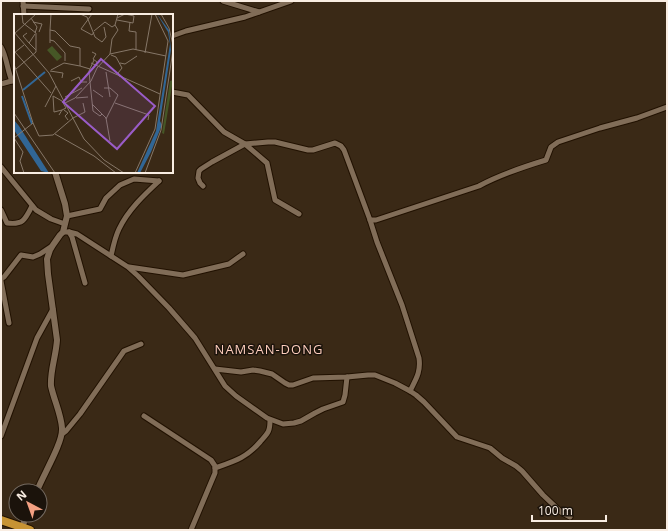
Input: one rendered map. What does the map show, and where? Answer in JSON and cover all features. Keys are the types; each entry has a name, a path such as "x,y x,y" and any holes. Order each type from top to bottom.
{"main road":[{"path":"1,520 30,530"}],"street":[{"path":"223,1 259,12"},
{"path":"173,36 186,31 245,17 291,1"},
{"path":"24,14 23,3 89,9"},
{"path":"1,47 5,57 8,73 13,80 1,84"},
{"path":"173,92 188,95 224,132 245,144 267,163 275,200 299,214"},
{"path":"370,220 376,220 479,186 505,173 546,160 551,147 558,142 637,118 667,107"},
{"path":"203,186 198,178 200,169 245,144 275,142 308,150 313,150 335,143 338,144 344,150 377,242 402,305 419,358 420,366 418,375 410,391"},
{"path":"1,166 36,210 51,219 65,224"},
{"path":"55,173 66,204 66,232 72,237 85,283"},
{"path":"67,216 100,209 106,198 120,185 134,179 159,181 127,216 119,230 110,256"},
{"path":"1,210 7,222 15,224 26,219 32,206"},
{"path":"41,483 58,447 62,434 61,423 51,386 57,340 47,259 50,250 60,235 66,232 77,234 128,267 138,276 169,308 200,344 225,386 254,410 270,420 283,424 301,422 319,411 343,402 347,377"},
{"path":"9,323 1,280 21,256 34,257 53,245"},
{"path":"128,267 183,275 228,264 243,254"},
{"path":"1,436 37,338 52,309"},
{"path":"62,434 80,414 124,351 141,344"},
{"path":"215,369 241,372 253,370 260,371 272,374 289,385 313,378 368,375 375,375 395,383 410,391 424,402 457,437 490,448 502,458 522,470 543,495 561,512 570,517"},
{"path":"144,416 211,460 215,466 215,473 191,530"},
{"path":"215,468 245,456 253,450 268,432 270,420"},
{"path":"22,527 24,523"}],"district":[{"name":"NAMSAN-DONG","path":"269,349"}]}
